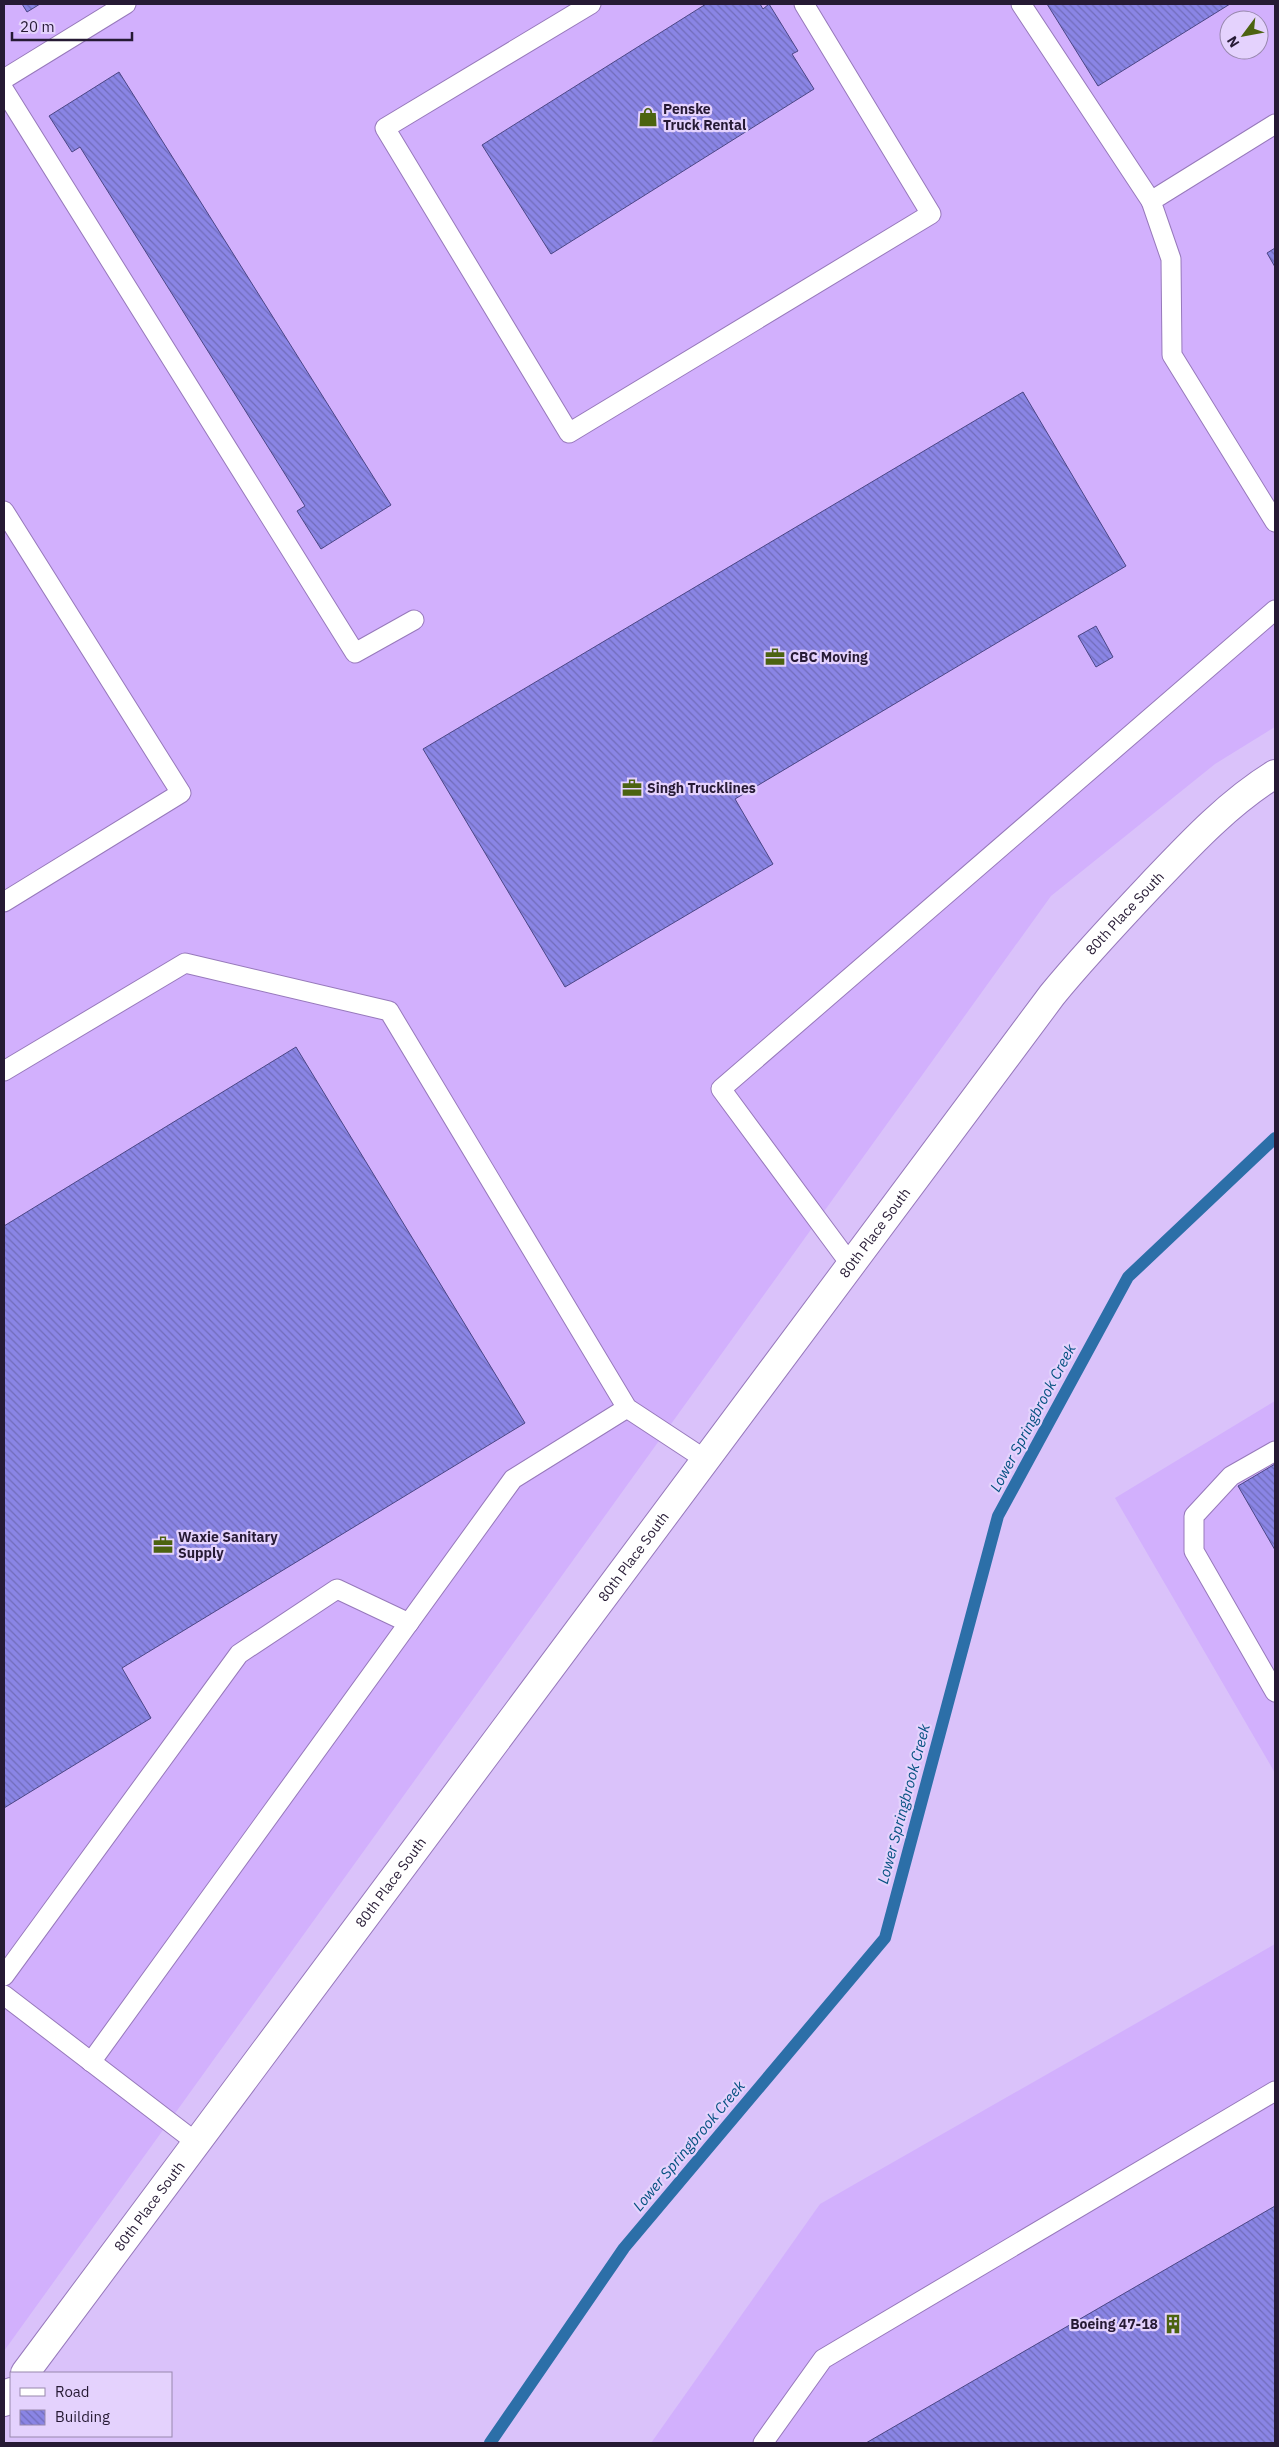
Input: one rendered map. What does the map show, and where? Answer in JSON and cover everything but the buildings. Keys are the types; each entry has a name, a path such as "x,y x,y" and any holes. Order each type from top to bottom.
{"street":[{"name":"80th Place South","path":"26,2372 1052,995 1087,952 1200,833 1256,786 1275,774"}],"lane":[{"path":"4,78 126,4"},
{"path":"591,4 385,128 569,433 931,214 804,4"},
{"path":"1021,4 1151,201 1171,259 1172,355 1275,522"},
{"path":"4,90 355,653 414,620"},
{"path":"1151,201 1275,124"},
{"path":"4,511 181,794 4,902"},
{"path":"851,1265 721,1089 1275,610"},
{"path":"4,1071 184,963 389,1011 627,1408 706,1460"},
{"path":"91,2062 513,1479 627,1408"},
{"path":"1275,1451 1231,1476 1194,1516 1194,1551 1275,1692"},
{"path":"4,1976 239,1654 337,1589 409,1623"},
{"path":"4,1994 197,2143"},
{"path":"762,2443 823,2359 1275,2091"}],"shaded area":[{"path":"4,4 1275,4 1275,727 1215,764 1051,896 4,2351"},
{"path":"1275,1401 1275,1773 1115,1498"},
{"path":"1275,1944 1275,2443 651,2443 820,2204"}],"waterway":[{"name":"Lower Springbrook Creek","path":"490,2443 624,2248 885,1938 998,1516 1128,1277 1275,1138"}],"place":[{"name":"Penske Truck Rental","path":"648,117"},
{"name":"CBC Moving","path":"775,657"},
{"name":"Singh Trucklines","path":"632,788"},
{"name":"Waxie Sanitary Supply","path":"163,1545"},
{"name":"Boeing 47-18","path":"1173,2324"}]}
